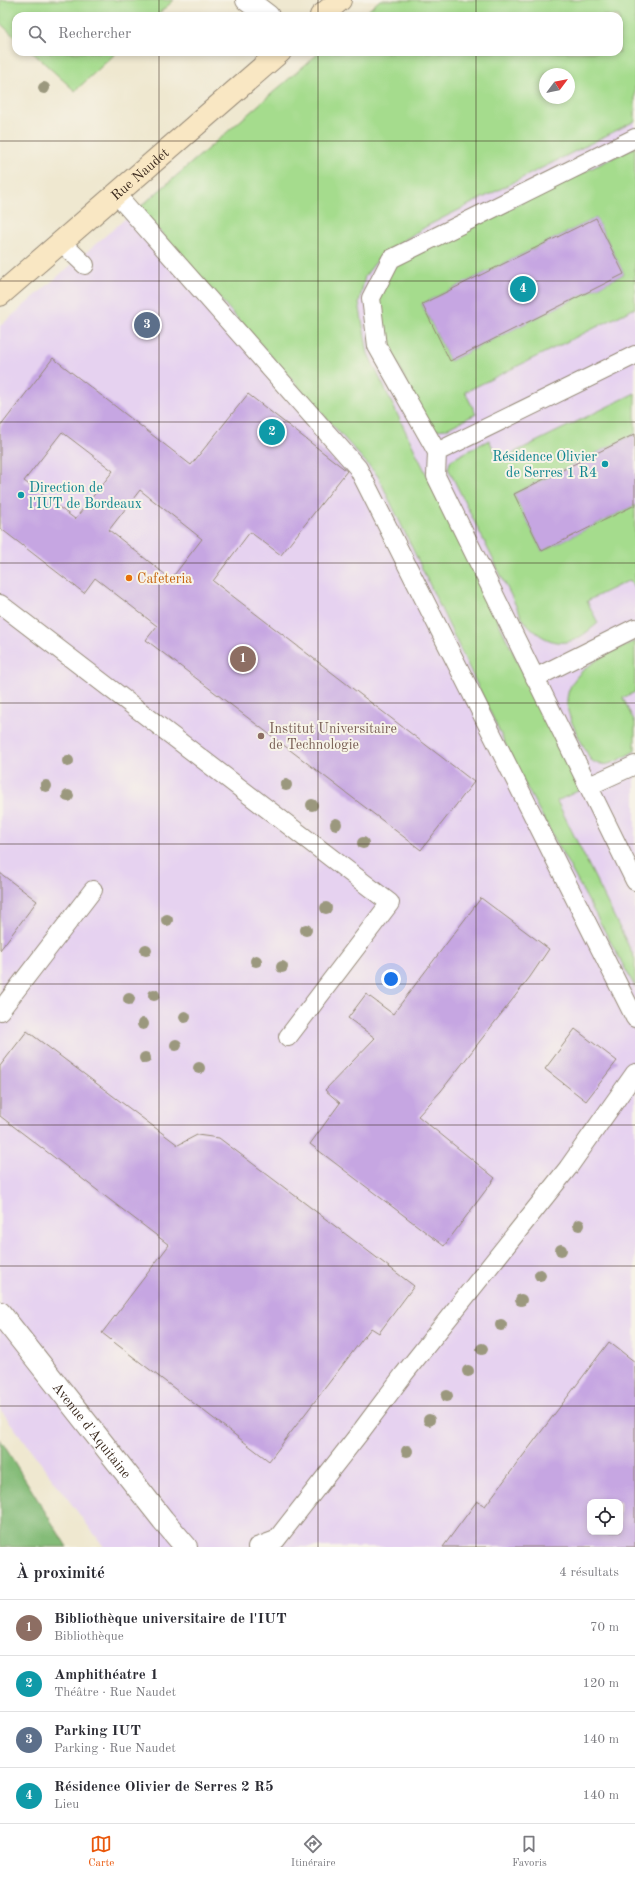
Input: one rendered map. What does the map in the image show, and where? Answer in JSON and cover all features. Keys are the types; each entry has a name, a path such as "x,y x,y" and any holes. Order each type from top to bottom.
{"street":[{"path":"247,0 263,12"},
{"path":"326,12 340,0"},
{"name":"Rue Naudet","path":"0,295 275,56"},
{"name":"Avenue d'Aquitaine","path":"0,1313 163,1520 186,1547"}],"lane":[{"path":"635,138 391,259 371,298 377,346 437,452 436,476 635,881"},
{"path":"116,194 358,468 635,1018"},
{"path":"61,242 85,265"},
{"path":"437,452 635,354"},
{"path":"0,604 390,904 288,1036"},
{"path":"535,678 635,628"},
{"path":"589,786 635,765"},
{"path":"0,1011 93,890"},
{"path":"257,1547 276,1540 281,1534 404,1374 568,1168 635,1073"}],"shaded area":[{"name":"Institut Universitaire de Technologie","path":"380,0 635,0 635,1547 104,1547 0,1409 0,326 315,56 623,56 623,12 366,12"}],"green space":[{"path":"0,0 174,0 160,12 12,12 12,34 0,23"},
{"path":"380,0 635,0 635,121 427,226 383,253 365,276 359,303 368,354 580,790 557,801 635,959 635,987 521,777 378,476 139,208 315,56 623,56 623,12 366,12"},
{"path":"36,56 113,56 75,91"},
{"path":"635,147 635,308 465,392 476,414 446,429 435,430 427,423 380,328 376,295 393,266","holes":["596,218 624,274 450,361 422,304"]},
{"path":"635,393 635,434 514,494 542,551 635,505 635,589 630,580 587,601 598,623 578,638 562,642 547,639 533,630 522,618 448,468 451,460 489,440 499,460"},
{"path":"635,641 635,692 623,698 635,723 635,751 612,763 595,763 590,759 575,729 568,711 567,697 571,685 578,675 588,666"},
{"path":"0,1439 67,1547 0,1547"}],"building":[{"path":"596,218 624,274 450,361 422,304"},
{"path":"53,358 191,465 248,394 347,471 281,555 250,532 213,581 474,782 421,850 146,640 157,626 95,578 84,593 0,528 0,427","holes":["62,432 113,471 75,519 24,481","140,490 202,539 171,579 109,530"]},
{"name":"Résidence Olivier de Serres 1 R4","path":"635,434 635,505 542,551 514,494"},
{"path":"0,873 37,901 0,950"},
{"path":"481,898 549,949 530,977 441,1091 418,1116 495,1178 444,1246 310,1144 340,1103 325,1090 375,1038 348,1018 366,994 393,1014"},
{"path":"575,1029 617,1061 586,1101 545,1069"},
{"path":"27,1031 178,1145 197,1135 219,1138 414,1286 379,1333 371,1328 269,1461 102,1333 169,1245 0,1116 0,1066"},
{"path":"609,1342 635,1362 635,1547 443,1547 477,1501 485,1506"}],"place":[{"name":"Résidence Olivier de Serres 2 R5","path":"523,289"},
{"name":"Parking IUT","path":"147,325"},
{"name":"Amphithéatre 1","path":"272,432"},
{"name":"Résidence Olivier de Serres 1 R4","path":"605,464"},
{"name":"Direction de l'IUT de Bordeaux","path":"21,495"},
{"name":"Cafeteria","path":"129,578"},
{"name":"Bibliothèque universitaire de l'IUT","path":"243,659"},
{"name":"Institut Universitaire de Technologie","path":"261,736"}]}
